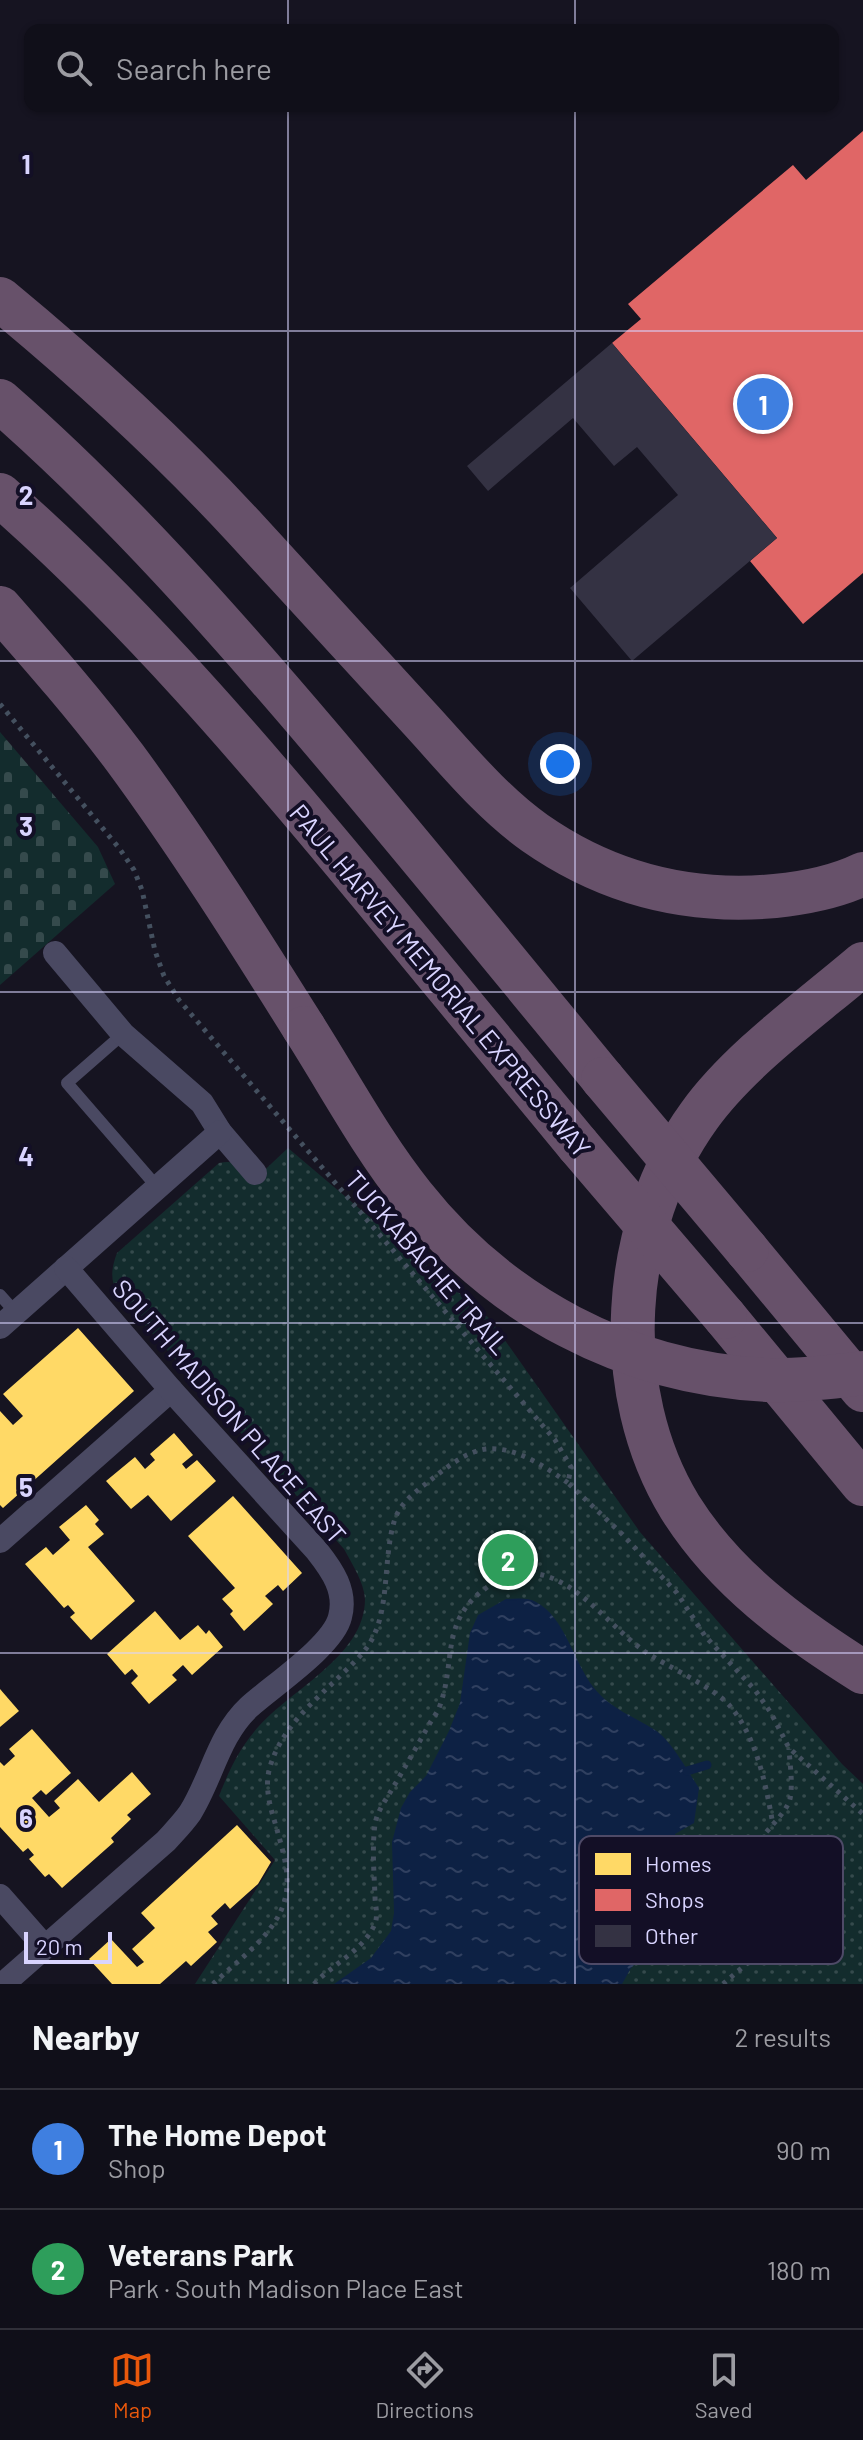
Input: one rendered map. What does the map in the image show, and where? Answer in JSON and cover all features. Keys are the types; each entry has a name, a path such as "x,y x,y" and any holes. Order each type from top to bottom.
{"highway":[{"path":"0,299 127,407 241,523 467,770 534,832 568,854 610,875 651,888 699,897 750,898 805,893 863,874"},
{"path":"0,401 64,458 172,566 346,768 863,1390"},
{"name":"PAUL HARVEY MEMORIAL EXPRESSWAY","path":"0,495 110,600 198,691 326,839 863,1484"},
{"path":"0,608 125,758 164,813 412,1195 460,1249 512,1293 578,1331 649,1360 707,1374 770,1380 863,1373"},
{"path":"863,964 741,1068 701,1113 679,1145 659,1190 641,1250 633,1332 636,1379 647,1430 661,1469 680,1507 726,1566 761,1601 814,1641 863,1672"}],"street":[{"path":"55,953 123,1034 202,1103 220,1132 255,1173"},
{"path":"5,1311 66,1268 220,1132"},
{"name":"SOUTH MADISON PLACE EAST","path":"44,1946 166,1841 189,1815 223,1741 247,1708 325,1642 340,1620 343,1596 332,1570 317,1551 66,1268"},
{"path":"0,1541 171,1390"},
{"path":"0,1896 44,1946 3,1984"}],"lane":[{"path":"123,1034 67,1083 158,1188"}],"path":[{"name":"TUCKABACHE TRAIL","path":"0,704 134,870 142,890 155,951 164,976 179,1000 555,1440 571,1467 568,1483"},
{"path":"213,1984 268,1932 284,1903 288,1883 268,1787 270,1766 279,1743 306,1709 362,1655 373,1639 382,1607 390,1540 399,1509 451,1464 487,1449 510,1452 540,1464 568,1483 622,1534 677,1593 705,1636 755,1690 789,1748 863,1814"},
{"path":"314,1984 365,1941 376,1923 375,1820 439,1709 450,1660 450,1644 459,1617 474,1598 490,1585 504,1579 532,1573 561,1581 596,1606 641,1648 730,1705 764,1776 773,1825"},
{"path":"763,1836 790,1801 789,1748"},
{"path":"723,1984 746,1964"}],"green space":[{"path":"0,732 98,847 115,884 0,985"},
{"path":"288,1148 490,1319 640,1532 842,1764 863,1784 863,1984 195,1984 275,1860 219,1796 226,1779 254,1732 322,1672 352,1639 362,1620 365,1599 360,1580 344,1549 118,1295 114,1284 113,1269 117,1253 219,1163 239,1165 254,1180"}],"water":[{"path":"506,1599 529,1599 546,1609 562,1629 594,1688 615,1707 655,1730 673,1749 699,1788 694,1823 675,1836 579,1836 579,1964 635,1964 622,1984 334,1984 371,1958 391,1931 394,1913 392,1842 401,1808 410,1792 426,1776 449,1731 460,1703 470,1633 478,1615"}],"building: Homes":[{"path":"78,1328 134,1391 3,1508 0,1505 0,1411 13,1425 23,1416 3,1394"},
{"path":"174,1433 193,1455 182,1464 186,1469 197,1460 216,1481 171,1521 148,1495 131,1509 106,1481 135,1457 145,1469 155,1460 150,1454"},
{"path":"233,1496 302,1573 283,1591 278,1585 265,1596 273,1604 244,1631 222,1599 235,1588 188,1536"},
{"path":"86,1505 99,1520 95,1524 104,1534 88,1547 135,1601 91,1640 70,1617 75,1613 68,1605 64,1608 25,1564 46,1547 53,1555 70,1540 59,1527"},
{"path":"155,1611 180,1640 198,1625 206,1634 209,1630 223,1647 192,1675 183,1665 172,1675 177,1680 149,1704 131,1683 138,1676 132,1669 125,1675 107,1654"},
{"path":"0,1689 19,1711 0,1727"},
{"path":"32,1729 71,1773 46,1795 41,1790 32,1798 49,1817 60,1808 54,1801 78,1779 99,1802 132,1772 151,1794 127,1815 131,1819 111,1838 114,1842 62,1888 49,1874 45,1877 29,1859 34,1855 28,1848 23,1852 0,1827 0,1762 4,1766 15,1756 9,1749"},
{"path":"237,1825 271,1862 258,1884 230,1909 225,1903 211,1916 218,1924 208,1932 217,1942 191,1966 186,1961 160,1984 112,1984 89,1959 111,1939 137,1967 144,1962 132,1949 155,1928 141,1913"}],"building: Shops":[{"path":"863,131 863,573 803,624 750,561 777,538 612,343 641,319 628,304 793,165 806,180"}],"building: Other":[{"path":"612,343 777,538 632,661 570,588 678,495 637,447 614,466 573,418 488,491 467,466"}],"waterway":[{"path":"687,1771 707,1765"}],"place":[{"name":"The Home Depot","path":"763,404"},
{"name":"Veterans Park","path":"508,1560"}]}
